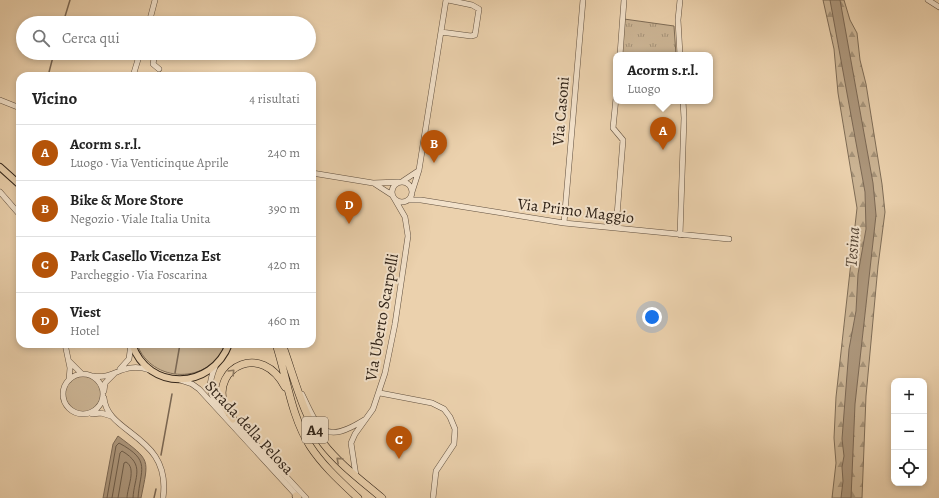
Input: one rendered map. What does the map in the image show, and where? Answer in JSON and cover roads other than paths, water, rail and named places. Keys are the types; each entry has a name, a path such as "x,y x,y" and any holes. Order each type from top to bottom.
{"highway":[{"name":"A4","path":"277,348 292,400"},
{"name":"A4","path":"284,348 309,418 320,438 329,451 382,498"},
{"path":"233,420 224,404 223,389 228,376 233,370 247,363 262,364 271,368 281,380 292,400 302,430 320,460 358,498"}],"main road":[{"path":"0,167 16,181"},
{"path":"133,348 138,357 150,370 161,376 179,380 198,376 214,366 224,355 227,348"}],"street":[{"path":"151,16 155,0"},
{"path":"372,183 399,201 407,200 412,193 419,170 441,32 447,0 472,5 479,9 477,32 475,35 471,36 441,32"},
{"name":"Via Casoni","path":"564,223 582,0"},
{"path":"620,52 624,0"},
{"path":"680,0 678,20 680,52"},
{"path":"928,0 939,7"},
{"path":"134,72 138,60"},
{"path":"154,60 153,64 159,69"},
{"path":"0,100 16,106"},
{"path":"615,104 613,128 623,140 616,228"},
{"path":"680,235 683,104"},
{"path":"393,197 392,188 419,170"},
{"path":"316,174 372,183 401,182 411,186 412,193"},
{"path":"0,192 16,210"},
{"name":"Via Primo Maggio","path":"412,193 421,200"},
{"name":"Via Uberto Scarpelli","path":"356,476 351,443 366,418 373,410 380,393 391,348 408,241 408,226 405,217 393,197"},
{"name":"Via Primo Maggio","path":"407,200 421,200 564,223 729,240"},
{"name":"Via Uberto Scarpelli","path":"405,217 407,200"},
{"path":"67,348 69,360 69,380 63,390 64,402 71,411 82,415 101,413 112,417 146,443 158,460 162,471 163,498"},
{"path":"112,417 104,404 105,383 129,360 130,348"},
{"path":"69,360 82,374 100,377 135,367 150,370"},
{"name":"Strada della Pelosa","path":"214,366 209,383 209,389 219,405 306,498"},
{"path":"69,380 82,374"},
{"path":"88,414 99,407 104,394 100,382 92,376"},
{"name":"Via Uberto Scarpelli","path":"295,378 316,423 324,430 336,433 344,431 366,418"},
{"name":"Strada della Pelosa","path":"179,380 192,384 199,389 298,497"},
{"path":"380,393 432,403 444,409 450,417 455,429 454,444 436,471 433,498"}],"water":[{"name":"Tesina","path":"830,0 840,0 873,183 876,215 855,404 851,498 841,498 843,481 842,467 844,456 842,439 849,349 856,311 858,274 866,229 865,192"},
{"path":"118,436 137,451 145,461 146,467 141,498 103,498 113,444"}],"waterway":[{"path":"65,16 70,0"},
{"path":"49,72 52,60"},
{"path":"175,373 179,348"},
{"path":"161,455 172,394"},
{"path":"154,498 156,489"}],"place":[{"name":"Acorm s.r.l.","path":"663,150"},
{"name":"Bike & More Store","path":"434,163"},
{"name":"Viest","path":"349,224"},
{"name":"Park Casello Vicenza Est","path":"399,459"}]}
